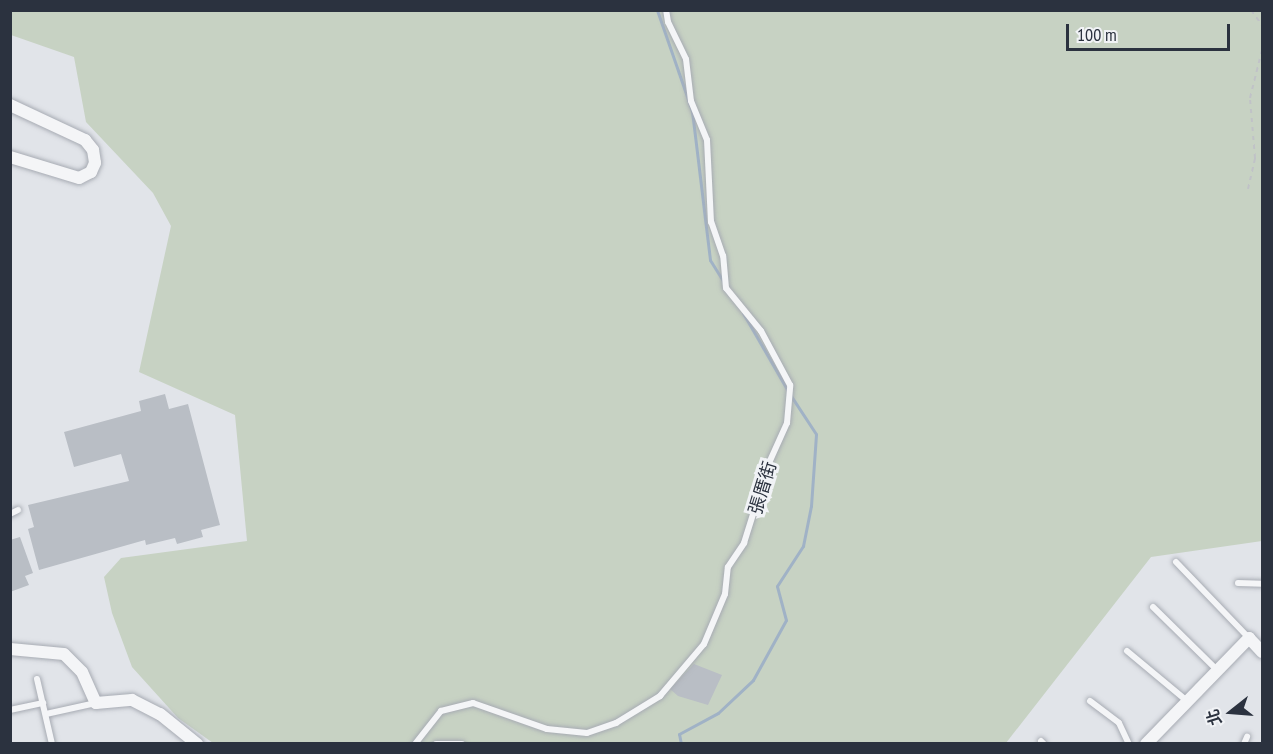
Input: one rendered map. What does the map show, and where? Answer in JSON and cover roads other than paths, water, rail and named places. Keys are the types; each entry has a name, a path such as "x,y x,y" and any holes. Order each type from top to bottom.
{"street":[{"path":"10,105 85,140 93,150 95,163 91,172 79,178 10,158"},
{"path":"1146,744 1249,638 1263,652"},
{"path":"10,649 64,654 82,672 96,703 132,700 160,714 197,744"}],"lane":[{"name":"張厝街","path":"416,744 441,711 473,702 547,729 587,733 616,723 660,696 704,644 725,594 728,567 744,543 769,463 787,423 790,385 761,331 726,288 723,256 711,222 707,140 691,101 686,60 668,22 666,10"},
{"path":"10,514 18,510"},
{"path":"1176,562 1249,638"},
{"path":"1238,584 1263,584"},
{"path":"1154,607 1217,670"},
{"path":"1127,651 1187,701"},
{"path":"37,679 52,744"},
{"path":"1089,701 1119,723 1129,744"},
{"path":"10,710 43,703"},
{"path":"46,714 96,703"},
{"path":"436,744 462,744"}],"waterway":[{"path":"657,10 692,111 710,260 724,282"},
{"path":"743,313 788,391"},
{"path":"681,744 679,734 718,713 753,680 786,620 777,586 803,546 811,506 816,434 791,396"}]}
